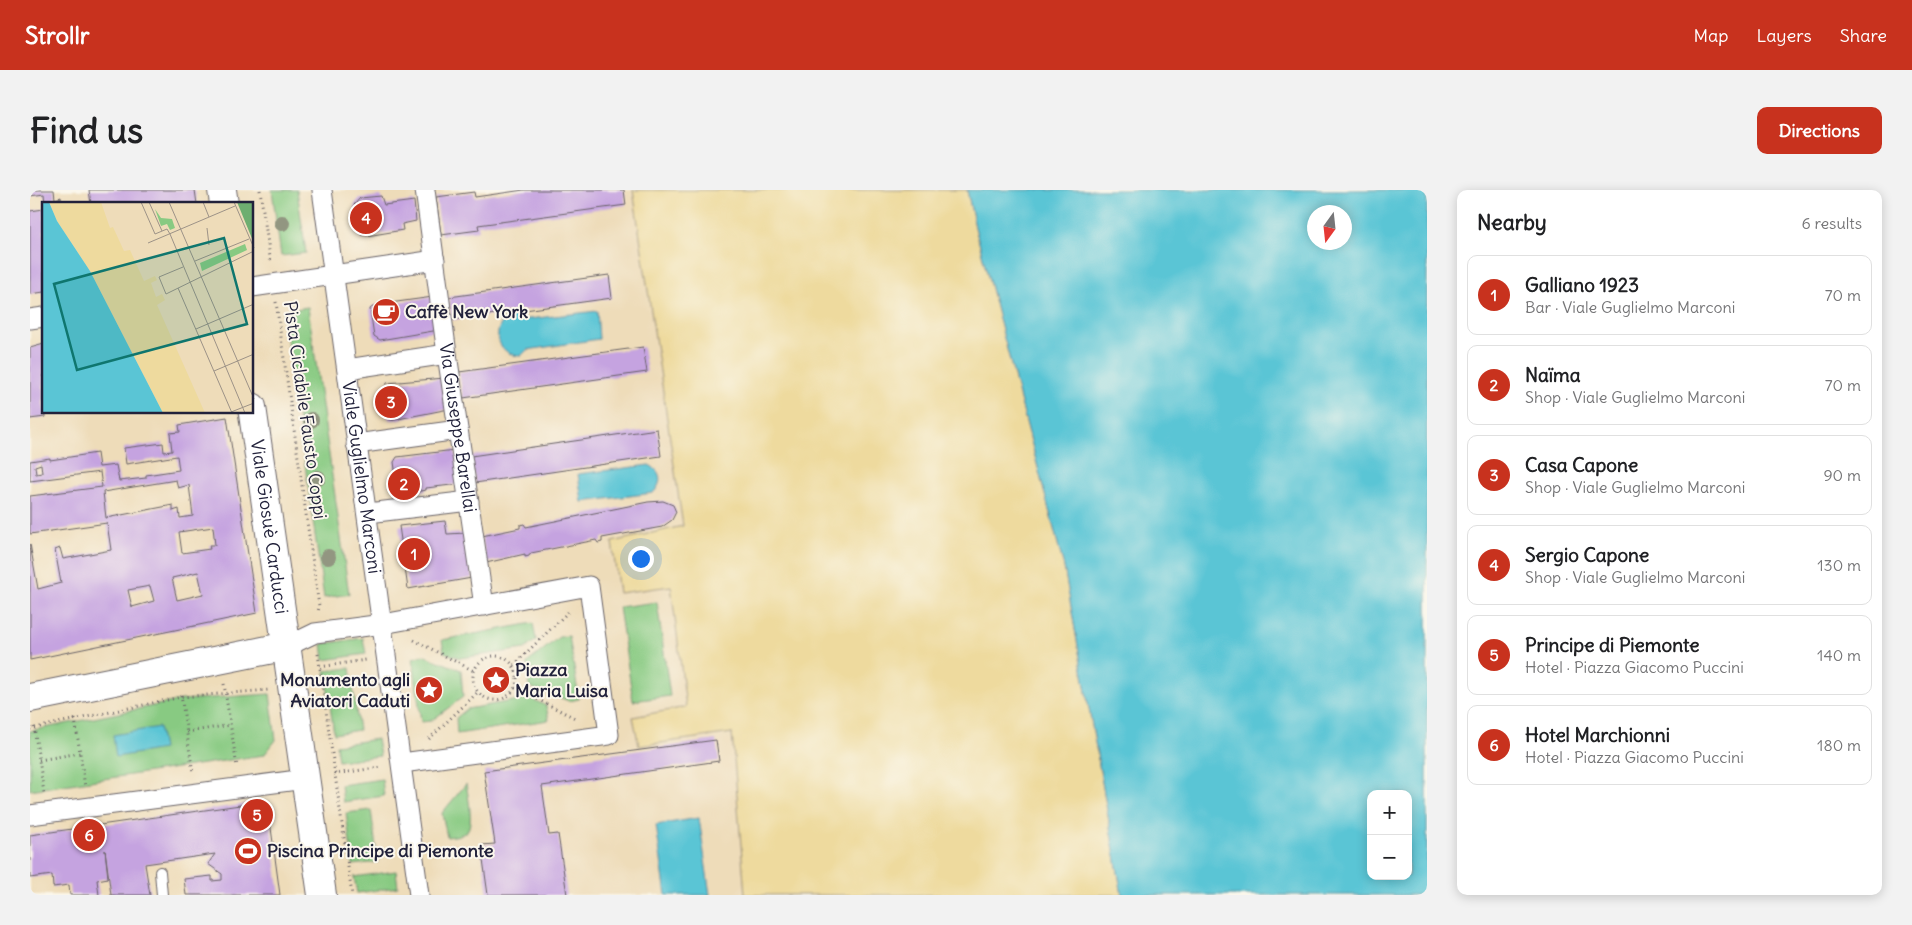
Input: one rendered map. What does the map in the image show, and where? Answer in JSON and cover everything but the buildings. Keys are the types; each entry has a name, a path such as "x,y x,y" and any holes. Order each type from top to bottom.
{"street":[{"name":"Viale Guglielmo Marconi","path":"322,190 356,444 368,513 419,895"},
{"name":"Via Giuseppe Barellai","path":"425,190 484,606"},
{"path":"254,287 435,260"},
{"path":"347,370 447,354"},
{"name":"Viale Giosuè Carducci","path":"253,414 294,687 322,895"},
{"path":"356,444 458,430"},
{"path":"368,513 469,501"},
{"path":"31,709 71,690 288,646 315,634 383,624 589,586 609,735 402,764"},
{"path":"39,814 305,779"}],"lane":[{"path":"160,872 162,895"}],"path":[{"name":"Pista Ciclabile Fausto Coppi","path":"260,190 319,606 315,634 352,895"},
{"path":"514,665 576,603 589,586"},
{"path":"383,624 474,670"},
{"path":"490,656 505,658 514,665 518,675 515,688 505,699 498,701 483,698 477,693 474,686 474,670 483,659 490,656"},
{"path":"320,667 387,657"},
{"path":"220,660 232,725 240,788"},
{"path":"176,669 196,794"},
{"path":"32,728 181,696 294,687"},
{"path":"515,688 609,735"},
{"path":"71,690 88,808"},
{"path":"305,779 402,764 477,693"},
{"path":"31,709 32,728 39,760 39,814"},
{"path":"187,732 232,725"},
{"path":"39,760 80,753"}],"green space":[{"path":"272,190 297,190 306,253 281,256"},
{"path":"308,307 349,594 324,598 283,311"},
{"path":"657,602 670,696 633,701 619,607"},
{"path":"533,623 536,640 525,649 460,658 444,652 442,640"},
{"path":"569,636 579,699 569,701 529,687 527,663 559,637"},
{"path":"363,638 366,654 324,660 322,644"},
{"path":"423,655 461,670 463,697 431,721 421,722 413,658"},
{"path":"350,668 359,730 334,734 325,671"},
{"path":"270,694 276,740 264,755 30,790 30,731 182,700"},
{"path":"530,698 546,706 549,720 457,734 456,718 467,709"},
{"path":"377,739 380,756 338,761 336,745"},
{"path":"382,779 384,796 343,802 341,785"},
{"path":"466,784 470,809 469,827 463,834 447,837 442,813"},
{"path":"371,810 378,862 353,865 346,813"},
{"path":"396,871 398,887 357,893 354,877"}],"sand":[{"path":"633,190 967,190 1064,567 1122,895 745,895 732,733 639,746 633,717 686,707 671,586 619,593 612,542 683,526"}],"water":[{"path":"967,190 1427,190 1427,895 1122,895 1064,567"},
{"path":"597,311 599,339 527,350 521,356 507,352 499,342 498,330 501,324 510,317 518,315 521,320"},
{"path":"649,465 657,470 660,478 653,493 582,502 578,474"},
{"path":"159,727 163,749 116,757 113,735"},
{"path":"699,818 710,895 666,895 656,825"}],"place":[{"name":"Sergio Capone","path":"366,218"},
{"name":"Caffè New York","path":"386,312"},
{"name":"Casa Capone","path":"391,402"},
{"name":"Naïma","path":"404,484"},
{"name":"Galliano 1923","path":"414,554"},
{"name":"Piazza Maria Luisa","path":"496,680"},
{"name":"Monumento agli Aviatori Caduti","path":"429,690"},
{"name":"Principe di Piemonte","path":"257,815"},
{"name":"Hotel Marchionni","path":"89,835"},
{"name":"Piscina Principe di Piemonte","path":"248,851"}]}
